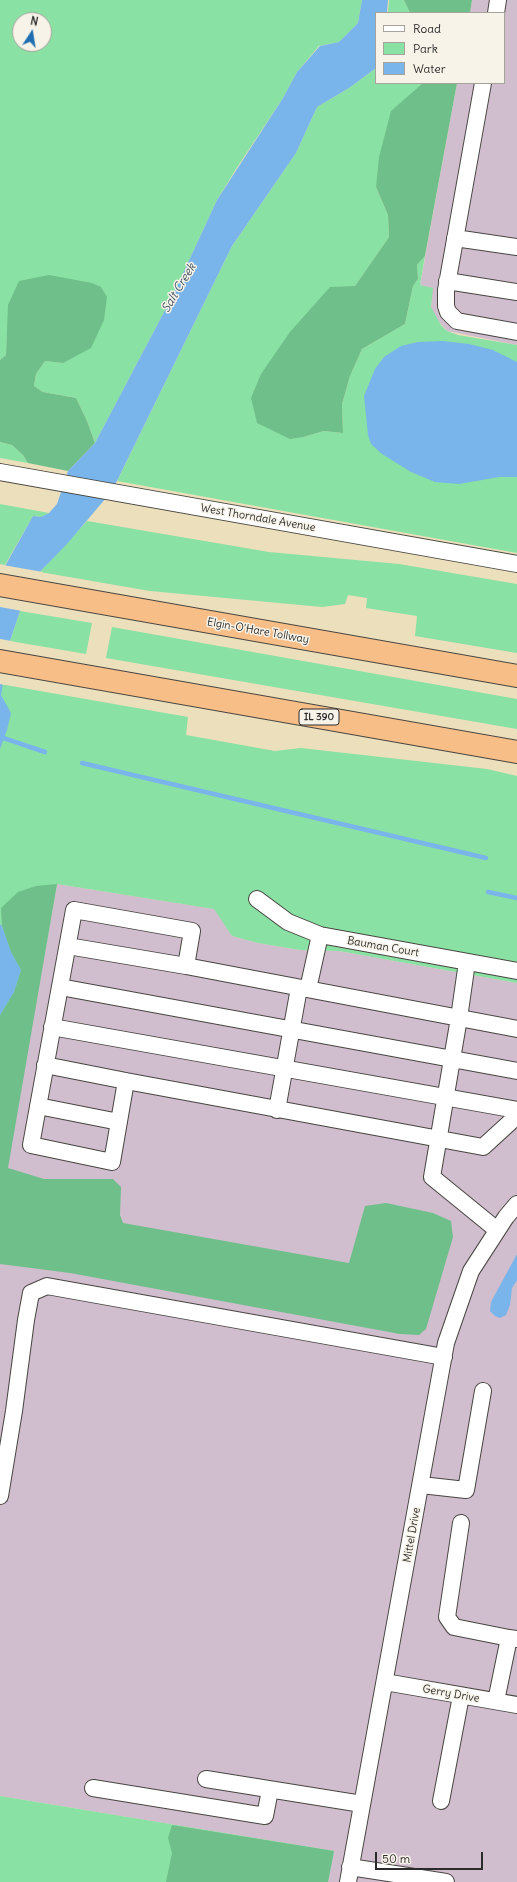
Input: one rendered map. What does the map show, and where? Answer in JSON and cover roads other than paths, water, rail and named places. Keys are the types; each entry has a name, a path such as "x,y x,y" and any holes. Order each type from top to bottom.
{"highway":[{"name":"Elgin-O'Hare Tollway","path":"0,585 517,676"},
{"name":"IL 390","path":"0,661 517,752"}],"street":[{"path":"496,12 498,0"},
{"path":"483,84 447,280 446,306 451,317 464,322 517,332"},
{"path":"455,238 517,248"},
{"path":"447,280 517,292"},
{"name":"West Thorndale Avenue","path":"7,473 517,564"},
{"name":"Bauman Court","path":"258,899 288,922 320,935 517,971"},
{"path":"126,1081 112,1162 31,1145 74,910 192,931 186,966"},
{"path":"276,1110 291,1029 320,935"},
{"path":"68,946 186,966 517,1029"},
{"path":"467,962 432,1177 497,1230"},
{"path":"60,987 517,1071"},
{"path":"52,1027 517,1110"},
{"path":"45,1065 276,1110 483,1147 517,1116"},
{"path":"38,1106 119,1122"},
{"name":"Mittel Drive","path":"349,1874 446,1343 471,1271 497,1230 517,1204"},
{"path":"0,1496 31,1293 47,1286 444,1357"},
{"path":"421,1485 466,1490 483,1391"},
{"path":"461,1524 446,1617 454,1627 513,1638 496,1701"},
{"name":"Gerry Drive","path":"385,1682 517,1705"},
{"path":"441,1801 461,1696"},
{"path":"206,1779 362,1804"},
{"path":"93,1788 265,1816 270,1790"},
{"path":"349,1874 446,1882"}],"water":[{"name":"Salt Creek","path":"362,0 388,0 387,12 375,12 375,69 349,88 317,107 296,153 232,246 112,491 66,545 34,578 20,611 10,641 1,695 11,713 0,749 0,575 33,516 41,517 49,513 57,504 68,471 95,443 173,295 217,200 283,98 297,72 320,46 339,42 358,23"},
{"path":"443,341 469,344 493,350 517,362 517,477 499,477 459,484 435,482 411,472 382,454 371,444 368,435 364,396 375,369 384,357 401,346 418,342"},
{"path":"0,924 11,952 21,970 14,992 0,1015"},
{"path":"517,1254 517,1280 512,1288 510,1305 506,1315 500,1318 495,1316 490,1311 491,1302"}],"waterway":[{"path":"0,737 45,752"},
{"path":"82,763 486,858"},
{"path":"488,892 517,898"}]}
